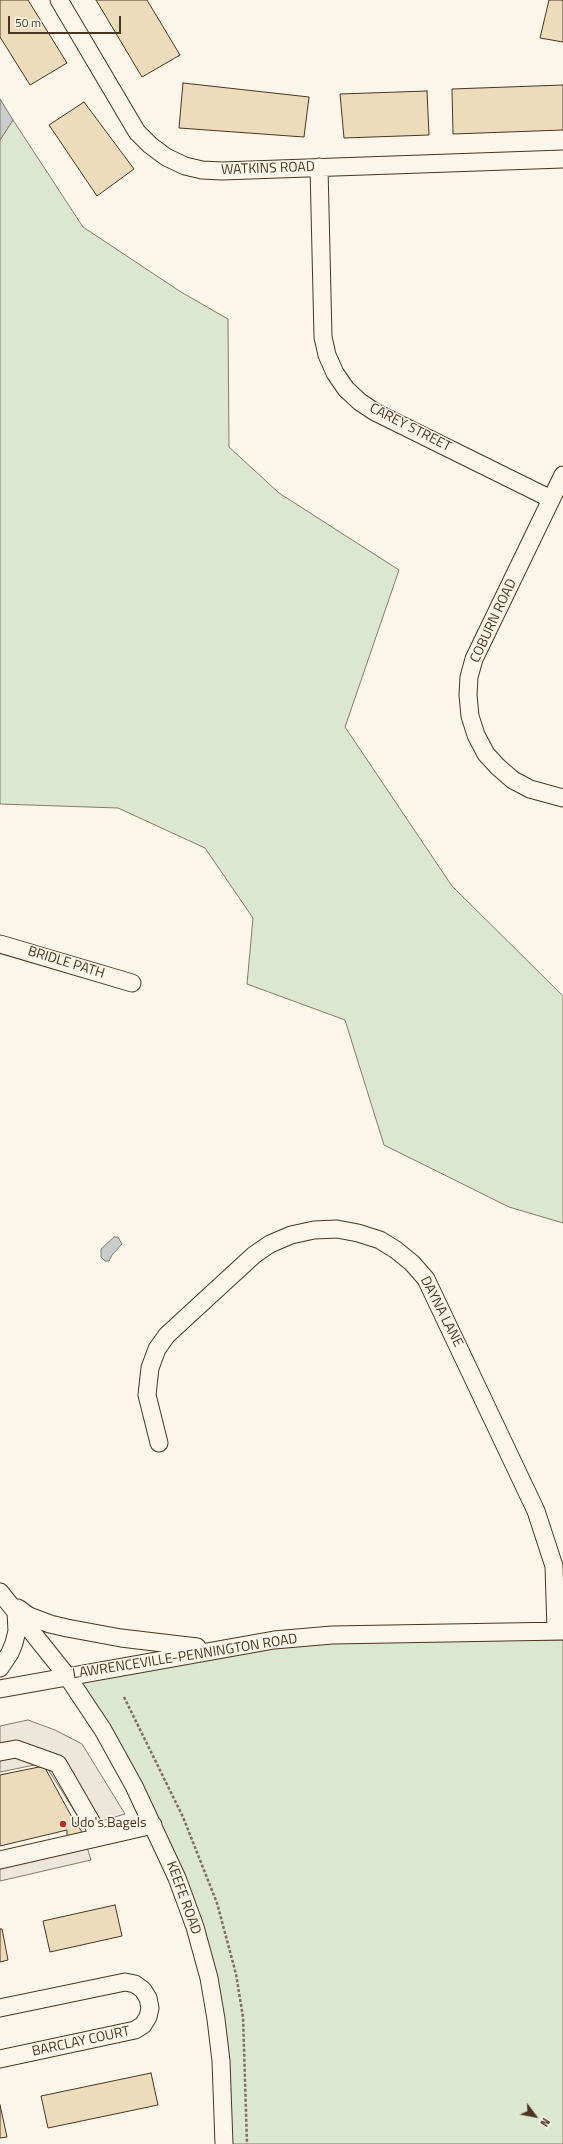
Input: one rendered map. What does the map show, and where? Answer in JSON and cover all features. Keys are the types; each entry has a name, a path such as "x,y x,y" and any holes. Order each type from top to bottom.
{"street":[{"name":"WATKINS ROAD","path":"59,0 137,132 150,145 166,157 190,167 222,171 563,159"},
{"name":"CAREY STREET","path":"319,167 324,337 327,355 342,384 360,402 375,412 551,500"},
{"name":"COBURN ROAD","path":"563,475 474,659 469,677 468,695 470,716 476,735 486,754 513,780 530,789 563,798"},
{"name":"BRIDLE PATH","path":"0,944 132,983"},
{"name":"DAYNA LANE","path":"159,1443 147,1395 150,1368 157,1349 167,1335 254,1255 270,1244 291,1235 321,1230 337,1229 358,1233 380,1240 396,1250 412,1263 426,1279 536,1511 554,1566 560,1630"},
{"name":"KEEFE ROAD","path":"2,1595 66,1676 103,1730 153,1825 180,1885 195,1927 209,1978 221,2060 224,2144"},
{"path":"2,1595 29,1616 50,1624 121,1638 216,1649"},
{"path":"0,1668 10,1653 14,1643 17,1631 16,1612"},
{"name":"LAWRENCEVILLE-PENNINGTON ROAD","path":"0,1689 216,1649 274,1640 332,1635 560,1630"},
{"path":"0,1752 16,1749 58,1764 100,1837"},
{"path":"0,1860 153,1825"},
{"name":"BARCLAY COURT","path":"0,2008 125,1982 135,1984 144,1990 148,1998 150,2008 146,2021 135,2030 0,2059"}],"green space":[{"path":"13,120 83,227 181,292 228,319 229,447 279,493 399,570 345,727 452,886 563,996 563,1223 509,1207 384,1145 345,1020 247,984 253,918 205,848 118,808 0,804 0,140"},
{"path":"563,1640 563,2144 227,2144 201,1934 76,1680 221,1653 340,1641"}],"shaded area":[{"path":"0,99 13,120 0,140"},
{"path":"114,1237 118,1237 122,1244 112,1255 109,1261 105,1261 101,1257 101,1249"},
{"path":"28,1720 55,1730 82,1744 125,1814 84,1826 44,1763 0,1772 0,1726"},
{"path":"83,1834 91,1860 0,1881 0,1852"}],"building":[{"path":"0,0 28,0 67,63 30,85 0,37"},
{"path":"96,0 147,0 180,55 142,77"},
{"path":"549,0 563,0 563,42 540,38"},
{"path":"183,83 309,97 304,137 179,128"},
{"path":"563,85 563,130 453,134 452,89"},
{"path":"427,91 429,135 344,138 340,94"},
{"path":"84,102 134,169 97,196 49,125"},
{"path":"44,1766 74,1821 83,1833 67,1837 67,1830 0,1846 0,1775"},
{"path":"115,1905 122,1936 50,1952 43,1921"},
{"path":"0,1929 2,1929 8,1960 0,1962"},
{"path":"151,2073 158,2105 48,2128 41,2096"},
{"path":"0,2105 7,2137 0,2138"}],"place":[{"name":"Udo's Bagels","path":"63,1824"}]}
